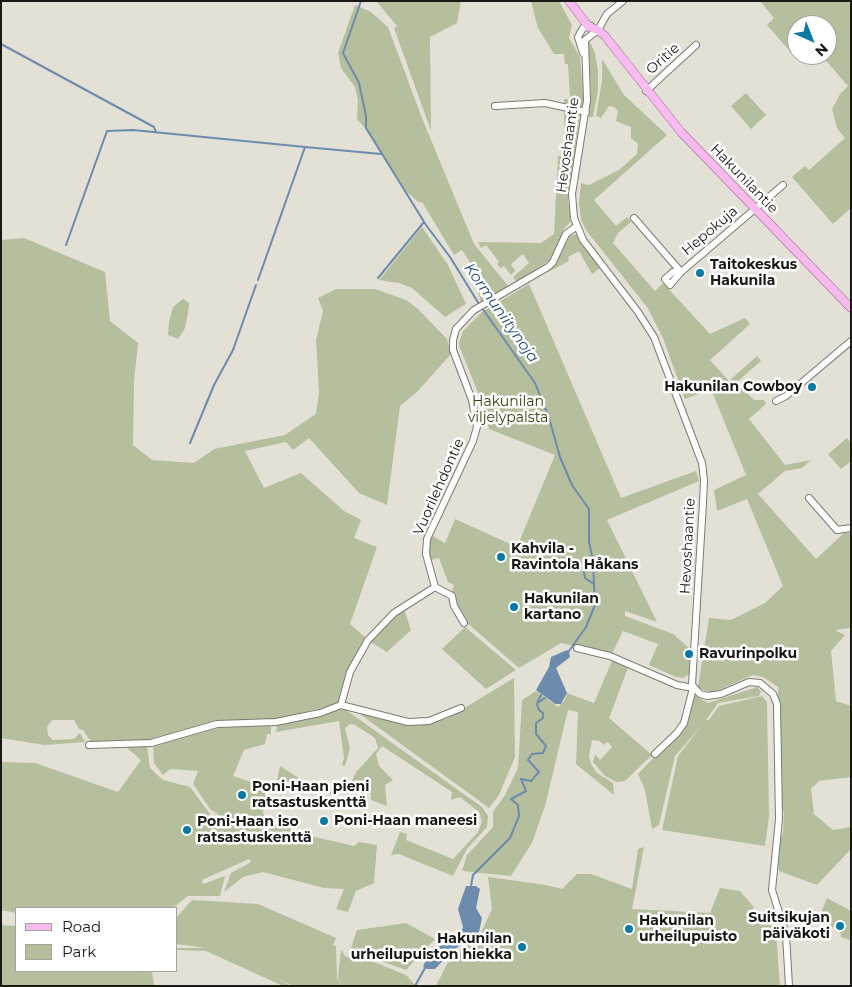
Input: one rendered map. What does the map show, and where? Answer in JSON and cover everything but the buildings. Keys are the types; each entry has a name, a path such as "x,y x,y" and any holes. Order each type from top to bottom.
{"main road":[{"name":"Hakunilantie","path":"569,1 589,26 599,28"},
{"name":"Hakunilantie","path":"573,1 587,20 608,34 633,74 681,132 840,298 851,306"}],"street":[{"path":"599,28 607,14 623,1"},
{"name":"Hevoshaantie","path":"585,56 578,38 583,28 589,26"},
{"name":"Hevoshaantie","path":"599,28 588,35 585,40 588,86 586,112 572,194 573,210 577,226 591,252 638,312 654,337 702,463 704,488 691,682 693,688 684,723 677,733 655,754"},
{"name":"Oritie","path":"646,91 696,45"},
{"path":"495,106 545,103 586,112"},
{"name":"Hepokuja","path":"634,218 682,272 783,185"},
{"name":"Vuorilehdontie","path":"435,587 426,554 427,539 473,442 477,428 476,415 454,353 453,340 459,324 474,310 548,267 553,262 566,234 577,226"},
{"path":"776,401 786,396 851,341"},
{"path":"809,498 837,530 851,528"},
{"path":"341,705 350,672 368,640 394,612 435,587 452,596 454,606 464,623"},
{"path":"577,648 610,656 677,685 693,688 700,694 707,696 721,694 749,682 754,682 766,687 775,700 779,766 779,819 772,890 786,935 789,986"},
{"path":"89,745 150,743 217,724 276,722 320,713 341,705 400,721 418,722 444,716 460,708"}],"green space":[{"path":"461,1 457,23 430,37 431,131 394,28 397,26 377,2"},
{"path":"531,1 559,1 572,25 569,38 580,57 584,107 564,103 564,99 570,99 568,64 565,64 564,54 554,54 538,28"},
{"path":"760,1 851,1 851,208 833,224 792,177 805,166 809,170 845,138 837,128 832,109 840,94 848,86 830,65 837,65 837,15 787,15 787,48 767,25 774,18"},
{"path":"355,5 371,12 388,27 422,118 474,244 509,287 481,303 471,264 462,250 454,255 422,202 418,202 406,191 370,134 357,119 358,100 355,87 341,68 338,53"},
{"path":"589,40 595,53 598,70 598,91 593,117 589,117 591,88"},
{"path":"602,59 624,95 667,135 594,200 616,226 627,217 631,222 618,233 613,243 655,291 663,283 710,334 745,318 750,324 710,360 729,381 757,356 761,361 737,382 754,400 764,400 766,404 749,419 785,465 811,460 802,468 785,471 758,494 816,559 844,533 851,533 851,628 835,630 845,635 831,651 836,701 851,706 851,777 819,781 811,789 814,814 833,830 851,827 851,849 817,885 779,871 777,847 783,833 784,813 781,801 778,687 763,677 753,675 714,692 705,691 698,687 709,618 731,620 765,603 783,586 747,499 717,511 714,490 746,475 711,389 685,399 663,338 647,307 586,230 581,219 579,203 581,183 589,185 619,170 637,154 638,144 631,138 631,127 616,121 618,111 614,107 609,106 601,118 596,116 602,81"},
{"path":"746,93 766,115 751,129 731,106"},
{"path":"566,110 580,113 568,201 571,221 564,229 550,260 517,282 513,277 529,263 523,254 511,264 515,271 511,275 504,266 500,268 497,264 499,262 486,245 481,248 478,242 541,243 554,234 558,156 565,156 564,113"},
{"path":"422,227 448,265 466,304 445,317 412,288 399,283 379,280"},
{"path":"576,234 600,268 592,274 579,251 568,257 569,261 550,271 570,236"},
{"path":"24,238 105,272 110,321 138,343 134,381 133,445 152,460 194,463 214,449 285,435 316,414 319,393 316,340 323,311 318,298 336,289 375,289 406,300 418,309 447,339 451,354 417,392 400,406 387,505 359,493 309,438 293,450 286,442 245,451 264,488 301,473 344,511 361,520 354,538 377,547 350,624 366,638 339,704 275,719 219,721 149,741 91,742 83,730 79,729 74,720 52,720 47,727 48,735 53,740 74,739 80,733 85,742 44,745 1,738 1,240"},
{"name":"Hakunilan viljelypalsta","path":"529,284 621,498 696,471 699,481 607,520 657,622 625,611 625,616 673,634 688,647 687,656 690,657 689,674 684,678 676,677 649,665 658,644 623,631 612,654 561,643 519,668 466,622 451,593 454,585 448,582 439,558 431,560 428,553 431,535 445,543 455,519 517,547 555,455 489,429 483,405 459,343 463,331 482,312"},
{"path":"183,299 189,303 189,307 185,328 178,339 168,335 169,322 173,307"},
{"path":"847,438 851,443 851,461 841,469 828,454"},
{"path":"404,609 411,630 408,633 387,652 369,641 387,621"},
{"path":"465,627 516,670 486,689 442,649"},
{"path":"612,661 628,668 609,718 652,755 625,781 616,782 605,776 593,762 595,754 600,760 612,747 608,742 603,745 600,741 592,740 589,756 591,764 597,773 613,783 614,795 576,764 578,712 568,710 545,806 532,843 511,876 462,871 467,855 493,827 493,812 505,795 518,768 522,700 536,691 558,707 565,700 567,693 594,703"},
{"path":"514,678 515,757 499,795 489,808 357,712 366,712 410,725 429,723 446,719"},
{"path":"757,687 761,691 759,696 718,703 706,720 709,720 719,706 762,696 767,702 769,816 765,846 662,830 678,756 701,726 675,756 659,825 652,829 645,790 638,774 686,724 694,695 708,703"},
{"path":"338,710 346,710 482,807 488,816 487,827 467,849 453,876 399,854 391,855 400,832 407,834 406,840 453,859 478,832 482,821 479,812 460,797 451,800 452,792 382,746 376,754 379,766 393,780 385,785 387,806 371,800 371,794 347,789 357,771 378,748 375,738 355,725 350,724 345,728 350,748 345,766 342,765 344,758 339,721 276,732 277,724 320,716"},
{"path":"271,725 271,734 267,734 265,744 244,750 233,776 266,787 263,813 266,822 289,828 294,832 354,846 359,842 377,845 374,883 356,891 348,912 336,909 344,889 324,888 263,872 243,877 224,892 231,873 251,862 249,859 202,880 203,884 225,876 220,896 188,896 174,907 15,907 15,913 1,910 1,762 35,763 118,792 141,760 126,747 147,746 150,768 163,780 190,787 210,814 206,818 209,822 217,820 218,814 210,809 193,784 198,771 170,769 163,775 154,763 153,745 220,727"},
{"path":"280,766 311,786 328,790 334,789 337,784 346,793 336,792 333,795 299,784 277,780"},
{"name":"Hakunilan urheilupuisto","path":"644,847 632,909 710,913 720,888 740,891 753,906 754,913 773,927 776,932 780,986 436,986 447,964 481,933 492,909 488,877 562,889 577,874 591,874 632,889 638,849"},
{"name":"Suitsikujan päiväkoti","path":"827,898 851,911 850,940 841,937 840,929 830,926 820,915"},
{"path":"192,900 258,904 336,938 333,945 336,946 337,977 341,986 293,986 276,978 291,986 283,986 206,951 178,950 178,948 206,948 178,944 178,916"},
{"path":"406,923 435,939 406,970 367,956 349,954 357,930"},
{"path":"1,925 15,926 15,972 152,972 154,986 1,986"},
{"path":"341,949 345,956 355,960 364,958 406,975 416,986 341,986 338,977"}],"water":[{"path":"567,650 570,657 556,668 567,693 561,704 555,704 536,690 549,667 551,657"},
{"path":"466,886 476,886 480,889 476,908 482,918 479,932 452,951 435,969 423,967 443,941 461,932 463,927 458,909"}],"waterway":[{"name":"Kormuniitynoja","path":"361,1 343,53 359,83 366,116 366,128 426,225 450,257 479,304"},
{"path":"1,44 154,127 156,132"},
{"path":"66,245 107,131 133,130 305,147"},
{"path":"258,280 305,147 381,154"},
{"path":"378,278 424,222"},
{"path":"190,443 214,385 233,350 256,285"},
{"name":"Kormuniitynoja","path":"482,308 535,383 549,418 560,457 572,485 589,509 589,542 593,561 595,605 586,627 569,651"},
{"path":"593,566 584,572 585,578 594,584"},
{"name":"Kormuniitynoja","path":"471,886 473,875 510,838 519,816 518,805 511,799 526,791 521,779 531,781 539,772 528,760 532,754 543,753 546,746 536,734 536,723 543,718 543,713 539,710 537,704 541,695"},
{"name":"Kormuniitynoja","path":"539,702 545,698"},
{"name":"Kormuniitynoja","path":"415,986 425,968"}],"place":[{"name":"Taitokeskus Hakunila","path":"700,273"},
{"name":"Hakunilan Cowboy","path":"812,387"},
{"name":"Kahvila - Ravintola Håkans","path":"501,557"},
{"name":"Hakunilan kartano","path":"514,607"},
{"name":"Ravurinpolku","path":"689,654"},
{"name":"Poni-Haan pieni ratsastuskenttä","path":"242,795"},
{"name":"Poni-Haan maneesi","path":"324,821"},
{"name":"Poni-Haan iso ratsastuskenttä","path":"187,830"},
{"name":"Suitsikujan päiväkoti","path":"840,926"},
{"name":"Hakunilan urheilupuisto","path":"629,929"},
{"name":"Hakunilan urheilupuiston hiekka","path":"522,947"}]}
